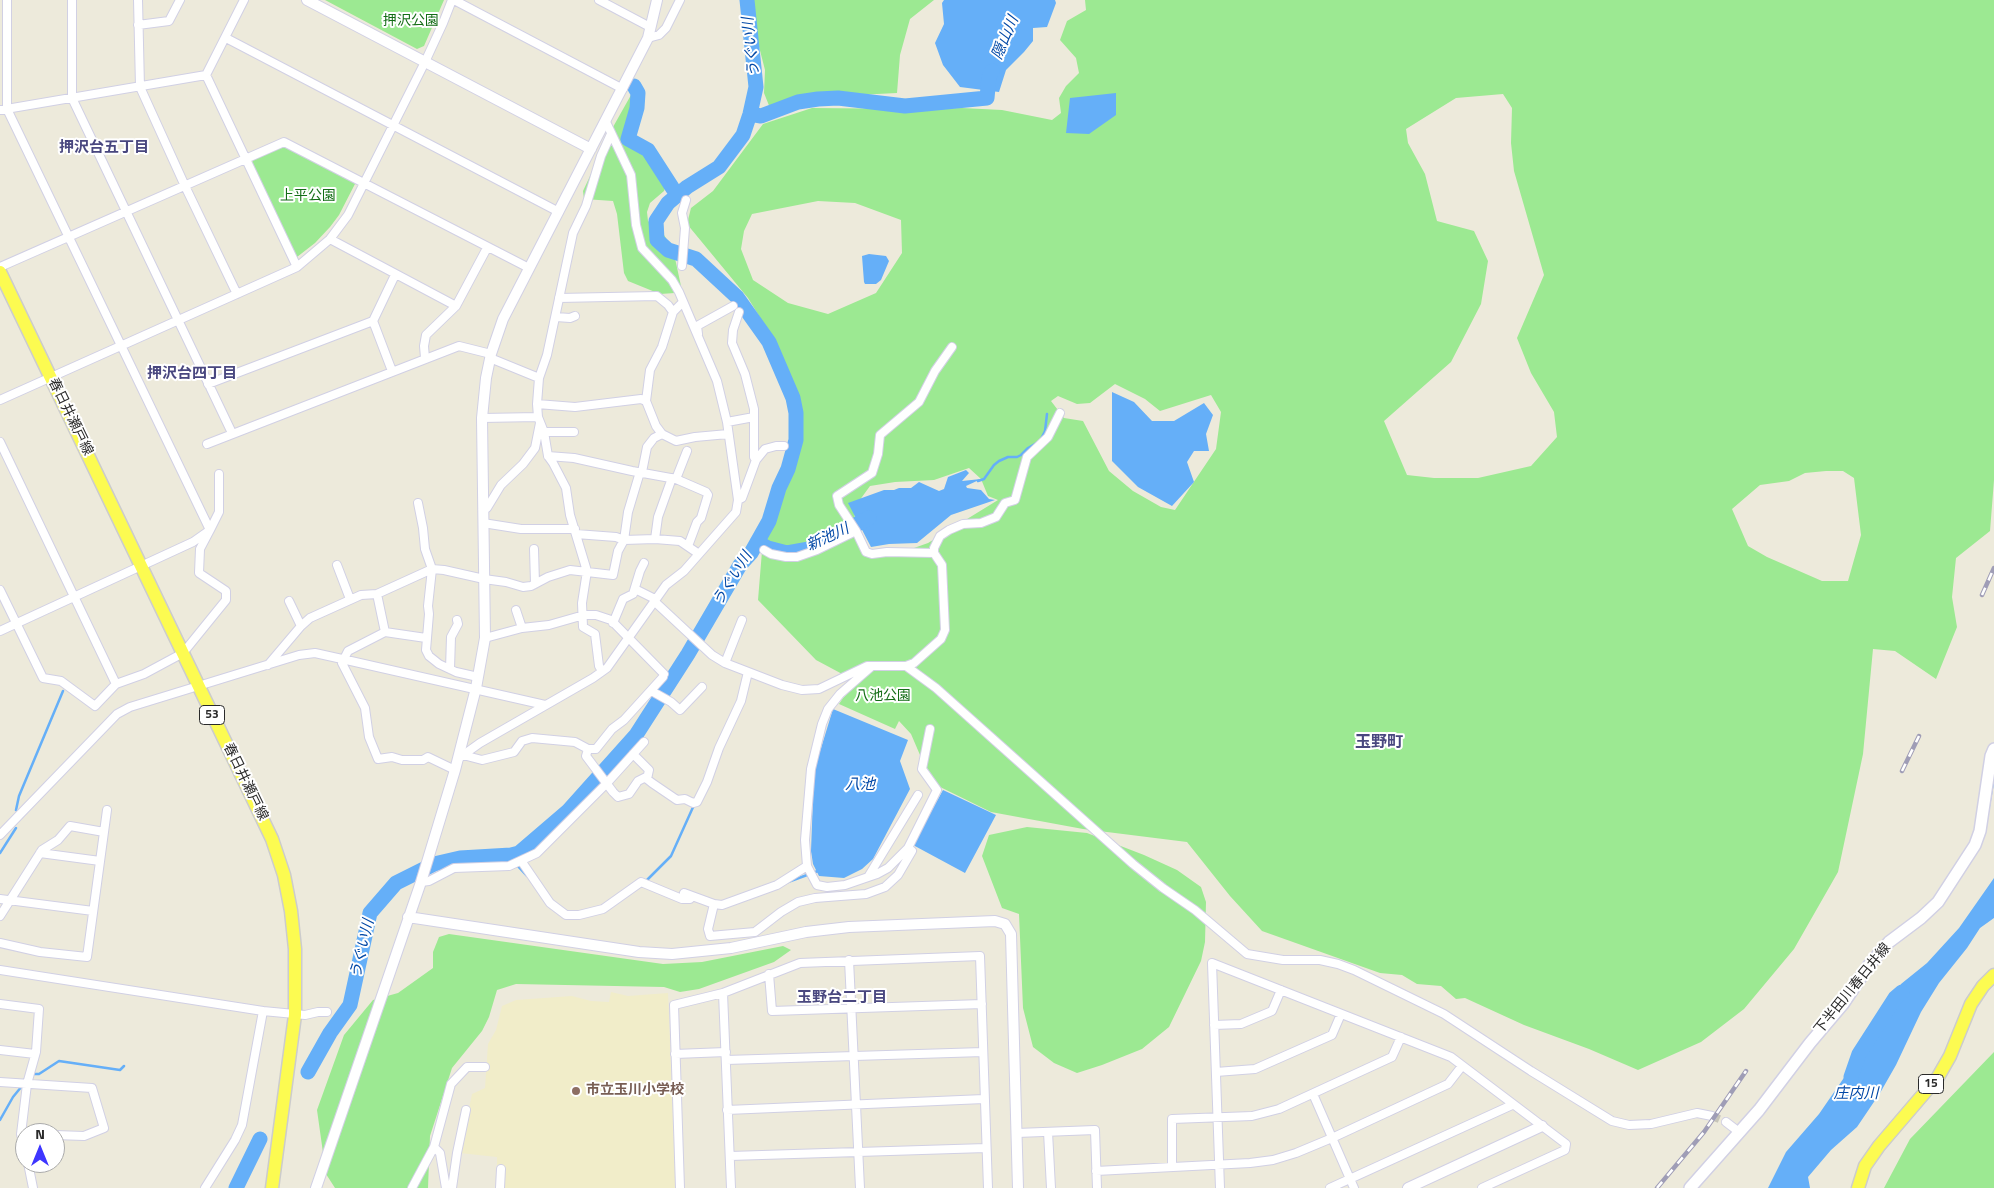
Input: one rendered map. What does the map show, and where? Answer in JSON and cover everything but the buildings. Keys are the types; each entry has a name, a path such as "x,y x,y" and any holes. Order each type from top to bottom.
{"main road":[{"name":"春日井瀬戸線","path":"0,272 272,839 284,875 292,911 295,949 295,1015 272,1188"},
{"name":"下半田川春日井線","path":"1690,1188 1759,1110 1810,1043 1843,1004 1869,965 1889,942 1921,918 1938,902 1950,885 1975,845 1980,832 1991,756 1994,749"},
{"name":"15","path":"1858,1188 1865,1166 1879,1146 1938,1076 1950,1056 1971,1004 1983,986 1994,975"}],"street":[{"path":"7,0 4,109 210,530"},
{"path":"72,0 72,98 232,433"},
{"path":"138,0 140,87 185,186 238,294"},
{"path":"138,25 169,21 180,0"},
{"path":"206,75 244,0"},
{"path":"307,0 591,149"},
{"path":"0,400 297,267 330,239 348,215 425,62 453,0 622,89"},
{"path":"598,0 650,27"},
{"path":"316,1188 430,853 461,756 476,688 485,638 482,418 486,378 491,356 503,319 648,38 657,0"},
{"path":"648,38 659,35 666,28 680,0"},
{"path":"226,38 559,212"},
{"path":"4,109 206,75"},
{"path":"206,75 297,267"},
{"path":"461,756 607,668 666,585 684,571 736,512 738,500 727,422 717,381 672,280 642,248 636,225 631,175 606,122"},
{"path":"483,510 487,508 501,485 523,464 535,448 539,420 537,404 539,378 547,355 574,233 586,206 601,156 611,134"},
{"path":"0,267 284,142 529,268"},
{"path":"682,266 686,228 682,213 686,200"},
{"path":"330,239 456,306"},
{"path":"425,358 424,346 426,335 456,306 487,248"},
{"path":"208,384 373,321 395,275"},
{"path":"560,298 657,296 673,312"},
{"path":"682,302 673,312 662,347 650,370 646,402 656,426 662,434 676,441 695,436 728,434"},
{"path":"697,336 699,333 697,326 736,309 732,343 745,374 754,409 754,457 756,460"},
{"path":"556,316 570,318 575,316"},
{"path":"373,321 392,371"},
{"path":"207,444 459,346 491,356 539,378"},
{"path":"934,553 887,552 872,554 866,552 856,530 839,505 837,496 872,473 878,454 880,435 919,402 952,347"},
{"path":"537,404 575,407 637,399 646,402"},
{"path":"635,589 655,600 712,655 725,663 782,686 802,690 819,689 867,666 906,666 914,663 942,639 945,630 942,565 934,553 934,548 940,536 950,530 970,523 981,523 996,517 1005,504 1015,500 1027,457 1048,436 1060,413"},
{"path":"727,422 754,417"},
{"path":"482,418 539,420"},
{"path":"539,420 544,432 548,456 566,488 575,531 587,571 582,603 583,627 595,634 599,666 602,671"},
{"path":"544,432 574,432"},
{"path":"268,665 300,626 310,618 350,599 361,595 377,594 432,569 506,582 523,587 570,570 613,575 618,551 624,540 628,512 642,472 647,447 654,438 662,434"},
{"path":"0,442 116,684"},
{"path":"738,500 742,498 756,460 765,449 784,446"},
{"path":"655,539 658,517 687,452"},
{"path":"548,456 574,458 674,479 706,492 708,495 701,518 697,522 688,546"},
{"path":"0,590 43,678 60,681 95,706 116,684 144,674 182,653 226,600 226,591 199,573 200,549 219,512 219,474"},
{"path":"418,503 425,549 432,569 426,650 429,656 450,669 478,677"},
{"path":"483,524 521,529 575,531 616,537 624,540 655,539 680,541 699,554"},
{"path":"0,631 193,542 210,530"},
{"path":"764,550 771,554 798,557 817,550 856,530"},
{"path":"534,549 535,584"},
{"path":"613,623 623,599 633,594 644,563"},
{"path":"337,565 350,599"},
{"path":"377,594 385,632"},
{"path":"289,601 300,626"},
{"path":"516,610 522,628"},
{"path":"461,756 482,760 514,752 522,741 532,738 575,742 588,749 596,749 600,747 612,730 624,720 664,676 651,659 613,623 596,615 584,615 550,625 522,628 485,638"},
{"path":"450,669 451,638 458,624 457,620"},
{"path":"725,663 742,620"},
{"path":"426,638 385,632 348,651 342,659 342,663 366,708 369,737 378,759 392,757 423,760 428,757 455,770"},
{"path":"0,835 117,714 130,707 300,654 316,653 546,705"},
{"path":"872,666 840,694 828,709 822,724 811,769 805,840 807,866 817,885 827,887 845,885 868,878 888,868 908,848 936,790 922,769 930,729"},
{"path":"906,666 936,688 1133,864 1195,910 1247,954 1283,960 1320,960 1354,970 1444,1014 1531,1071 1612,1120 1629,1125 1651,1124 1697,1113 1712,1116"},
{"path":"588,749 586,756 594,769 618,796 629,794 638,781 646,777 677,800 685,799 693,804 697,802 707,782 719,748 741,701 748,672"},
{"path":"655,693 671,702 680,710 702,687"},
{"path":"420,882 429,881 454,868 509,866 522,862 537,853 607,783 644,742"},
{"path":"633,754 649,770 647,779"},
{"path":"868,878 918,795"},
{"path":"0,943 40,952 87,957 108,810"},
{"path":"0,916 40,853 58,840 70,826 104,832"},
{"path":"714,904 708,928 710,936 755,932 781,912 798,902 815,898 866,894 885,887 898,875 912,852 908,848"},
{"path":"40,853 100,861"},
{"path":"522,862 550,904 566,915 579,915 603,909 641,882 682,899 690,899 692,896"},
{"path":"684,893 722,905 777,884 807,866"},
{"path":"0,899 93,911"},
{"path":"408,917 638,952 672,954 703,952 806,932 849,927 995,921 1005,924 1011,934 1018,1188"},
{"path":"755,932 758,942"},
{"path":"680,1188 674,1004 723,993 800,963 980,956 988,1188"},
{"path":"849,960 860,1188"},
{"path":"1220,1188 1212,963 1451,1057 1566,1144 1565,1150 1482,1188"},
{"path":"0,970 263,1011 295,1015 327,1012"},
{"path":"769,974 772,1011 982,1004"},
{"path":"1214,1025 1241,1024 1272,1011 1281,990"},
{"path":"723,993 731,1188"},
{"path":"0,1004 39,1009 36,1054 27,1084 24,1123"},
{"path":"205,1188 235,1140 242,1125 263,1011"},
{"path":"1216,1072 1256,1069 1332,1035 1341,1014"},
{"path":"1172,1166 1172,1119 1266,1114 1392,1057 1401,1037"},
{"path":"0,1050 36,1054"},
{"path":"675,1054 853,1056 983,1052"},
{"path":"1096,1170 1250,1164 1273,1160 1332,1138 1448,1084 1462,1066"},
{"path":"412,1188 434,1147 451,1084 467,1067 485,1067"},
{"path":"0,1082 92,1088 104,1128 84,1136 65,1135"},
{"path":"1312,1094 1354,1188"},
{"path":"727,1110 984,1098"},
{"path":"1330,1188 1512,1105"},
{"path":"452,1188 466,1110"},
{"path":"1726,1122 1739,1132"},
{"path":"1408,1188 1542,1126"},
{"path":"1017,1133 1095,1130 1097,1188"},
{"path":"1048,1132 1051,1188"},
{"path":"434,1147 440,1153 446,1188"},
{"path":"730,1156 986,1148"},
{"path":"500,1188 501,1169"},
{"path":"30,1173 33,1188"}],"shaded area":[{"name":"市立玉川小学校","path":"611,992 628,996 668,993 676,1188 502,1188 504,1169 497,1165 497,1157 460,1153 472,1094 485,1088 488,1044 496,1030 502,1006 516,1000 572,996 591,1001 609,1002"}],"green space":[{"name":"押沢公園","path":"325,0 444,0 424,46 417,49"},
{"path":"751,0 934,0 910,19 900,55 897,93 857,95 817,93 770,108 764,93 765,70 755,31"},
{"name":"八池公園","path":"1085,0 1994,0 1994,480 1990,531 1956,558 1952,597 1957,627 1936,679 1895,651 1873,649 1863,754 1838,872 1794,949 1744,1009 1701,1042 1638,1070 1589,1049 1524,1025 1465,998 1456,999 1441,986 1417,984 1402,975 1380,973 1262,931 1230,896 1187,842 1083,829 991,812 932,783 911,734 899,721 895,729 839,704 859,683 816,660 758,600 763,539 790,477 801,427 788,372 764,324 748,298 687,224 691,208 713,191 763,124 812,108 962,108 1002,110 1052,120 1061,113 1059,98 1066,86 1079,73 1076,58 1060,40 1067,21 1086,10","holes":["1503,94 1512,108 1511,143 1514,171 1544,275 1517,338 1531,373 1554,412 1557,437 1531,466 1478,478 1434,478 1407,475 1384,421 1451,362 1481,304 1488,261 1474,231 1437,221 1425,174 1408,143 1406,129 1456,98","818,201 855,203 901,220 902,253 876,293 828,314 788,303 753,280 741,249 744,231 752,214","1115,384 1145,399 1160,411 1211,395 1221,412 1216,449 1175,510 1161,507 1133,491 1109,471 1083,421 1064,418 1051,401 1058,396 1077,404 1090,403","969,468 981,479 988,496 998,500 928,543 897,554 868,552 856,532 854,508 870,486 895,482 934,480","1826,471 1843,471 1854,478 1861,535 1848,581 1822,581 1767,557 1748,546 1732,509 1760,485 1789,481 1805,473"]},
{"path":"631,95 638,100 633,125 634,136 664,176 667,183 664,191 650,203 647,212 648,221 664,235 673,249 681,286 675,293 660,294 628,281 624,273 617,214 613,201 584,199 583,191 613,127"},
{"name":"上平公園","path":"285,146 356,182 339,215 330,227 315,243 297,257 252,163 253,160"},
{"path":"1027,827 1087,833 1144,855 1177,870 1201,887 1206,902 1205,942 1201,961 1169,1027 1142,1049 1077,1073 1054,1063 1033,1047 1023,1008 1019,914 1002,908 982,856 989,835"},
{"path":"449,934 663,964 702,962 783,946 791,950 774,962 699,989 680,992 664,987 516,984 497,990 489,1017 482,1031 452,1068 430,1136 428,1188 335,1188 326,1174 317,1110 344,1035 373,1000 398,993 433,968 433,952 439,937"},
{"path":"1994,1052 1994,1188 1884,1188 1910,1139"}],"water":[{"name":"隠山川","path":"944,0 1055,0 1056,3 1047,27 1033,28 1033,41 1006,70 999,92 960,87 943,65 935,43 944,24 942,3"},
{"path":"1116,93 1116,115 1089,134 1066,133 1070,98"},
{"path":"869,254 886,256 889,261 881,280 876,284 865,284 864,282 862,256"},
{"path":"1112,392 1134,402 1152,421 1174,421 1204,403 1213,415 1206,434 1209,451 1194,451 1187,462 1194,482 1172,506 1138,487 1112,461"},
{"path":"966,470 969,473 962,481 981,479 966,486 967,488 981,490 989,499 995,500 951,515 917,543 871,547 848,503 884,490 911,488 919,482 939,491 944,489 948,477"},
{"name":"八池","path":"833,709 908,740 900,761 910,789 873,859 862,869 844,878 819,876 813,864 811,851 814,771"},
{"path":"943,790 996,815 965,873 913,845"},
{"name":"庄内川","path":"1994,878 1994,918 1980,928 1967,948 1939,983 1921,1012 1896,1065 1857,1127 1831,1150 1808,1177 1810,1188 1768,1188 1786,1152 1819,1114 1881,1024 1901,984 1927,963 1959,928"}],"waterway":[{"name":"うぐい川","path":"308,1072 330,1033 350,1005 370,913 396,883 434,864 460,858 519,853 568,811 636,735 688,654 740,565 751,553 769,521 779,488 788,469 796,440 796,413 793,398 769,342 737,297 696,259 668,250 657,240 656,221 668,203 687,187 719,167 743,135 756,87 747,0"},
{"path":"750,114 761,116 798,102 818,99 838,98 905,106 987,98 989,77 992,71"},
{"path":"634,86 638,93 637,108 628,139 648,150 677,195"},
{"path":"978,481 984,479 999,461 1008,457 1017,457 1040,441 1045,431 1047,414"},
{"name":"新池川","path":"757,542 768,548 787,553 809,549 869,518"},
{"path":"16,810 19,796 63,691"},
{"path":"1984,835 1993,782"},
{"path":"646,881 671,856 694,805"},
{"path":"0,853 16,828"},
{"path":"511,855 514,862 527,876"},
{"path":"788,882 818,871"},
{"name":"庄内川","path":"1851,1077 1859,1054 1895,998 1902,992"},
{"path":"33,1074 39,1074 59,1061 120,1070 124,1066"},
{"path":"0,1120 13,1097 22,1086"},
{"name":"うぐい川","path":"236,1188 260,1139"}],"tunnel":[{"path":"1712,1116 1726,1122"}],"railway":[{"path":"1982,595 1994,568"},
{"path":"1902,771 1919,736"},
{"path":"1657,1188 1704,1132 1746,1071"}],"place":[{"name":"市立玉川小学校","path":"576,1091"}],"district":[{"name":"押沢台五丁目","path":"104,148"},
{"name":"押沢台四丁目","path":"192,374"},
{"name":"玉野町","path":"1379,743"},
{"name":"玉野台二丁目","path":"842,998"}]}
